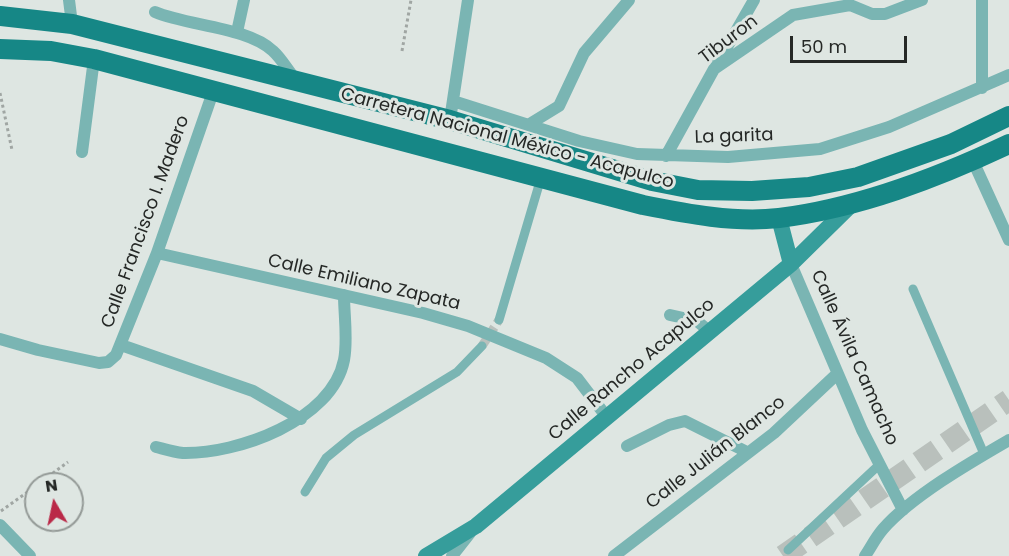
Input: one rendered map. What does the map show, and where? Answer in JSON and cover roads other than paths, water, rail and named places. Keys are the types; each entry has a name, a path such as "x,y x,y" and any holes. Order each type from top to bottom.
{"main road":[{"name":"Carretera Nacional México - Acapulco","path":"0,16 72,24 298,84 451,111 652,181 698,190 752,191 809,187 858,177 951,144 1009,116"},
{"name":"Carretera Nacional México - Acapulco","path":"0,49 51,51 94,59 541,178 692,215 779,218 854,202 917,183 1009,144"},
{"name":"Calle Rancho Acapulco","path":"426,556 476,526 791,264 854,202"},
{"name":"Calle Ávila Camacho","path":"779,218 791,264"}],"street":[{"path":"69,0 72,24"},
{"path":"237,32 244,0"},
{"path":"451,111 468,0"},
{"path":"528,125 559,106 584,52 629,0"},
{"path":"714,69 754,0"},
{"name":"Tiburon","path":"666,156 714,69 793,15 850,5 872,14 885,14 922,0"},
{"path":"982,0 982,88"},
{"path":"155,12 177,21 237,32 272,50 298,84"},
{"path":"82,152 94,59"},
{"name":"La garita","path":"451,111 528,125 579,141 637,154 728,157 820,149 889,127 1009,75"},
{"name":"Calle Francisco I. Madero","path":"0,339 99,363 108,362 121,345 157,253 213,92"},
{"path":"973,161 1009,240"},
{"path":"499,320 541,178"},
{"name":"Calle Emiliano Zapata","path":"157,253 423,313 468,326 546,358 577,378 606,416"},
{"name":"Calle Ávila Camacho","path":"791,264 837,374 903,510"},
{"path":"913,289 984,454"},
{"path":"156,447 181,453 224,449 268,435 301,419 333,385 344,360 344,295"},
{"path":"670,315 697,321 709,331"},
{"path":"121,345 253,391 301,419"},
{"path":"305,492 326,458 354,435 457,372 482,346"},
{"name":"Calle Julián Blanco","path":"614,556 802,409 837,374"},
{"path":"627,446 669,425 685,421 747,452"},
{"path":"865,556 883,529 903,510 984,454 1009,440"},
{"path":"788,549 880,464"},
{"path":"0,525 30,556"},
{"path":"452,556 476,526"}],"tunnel":[{"path":"482,346 499,320"},
{"path":"783,556 1009,400"}]}
